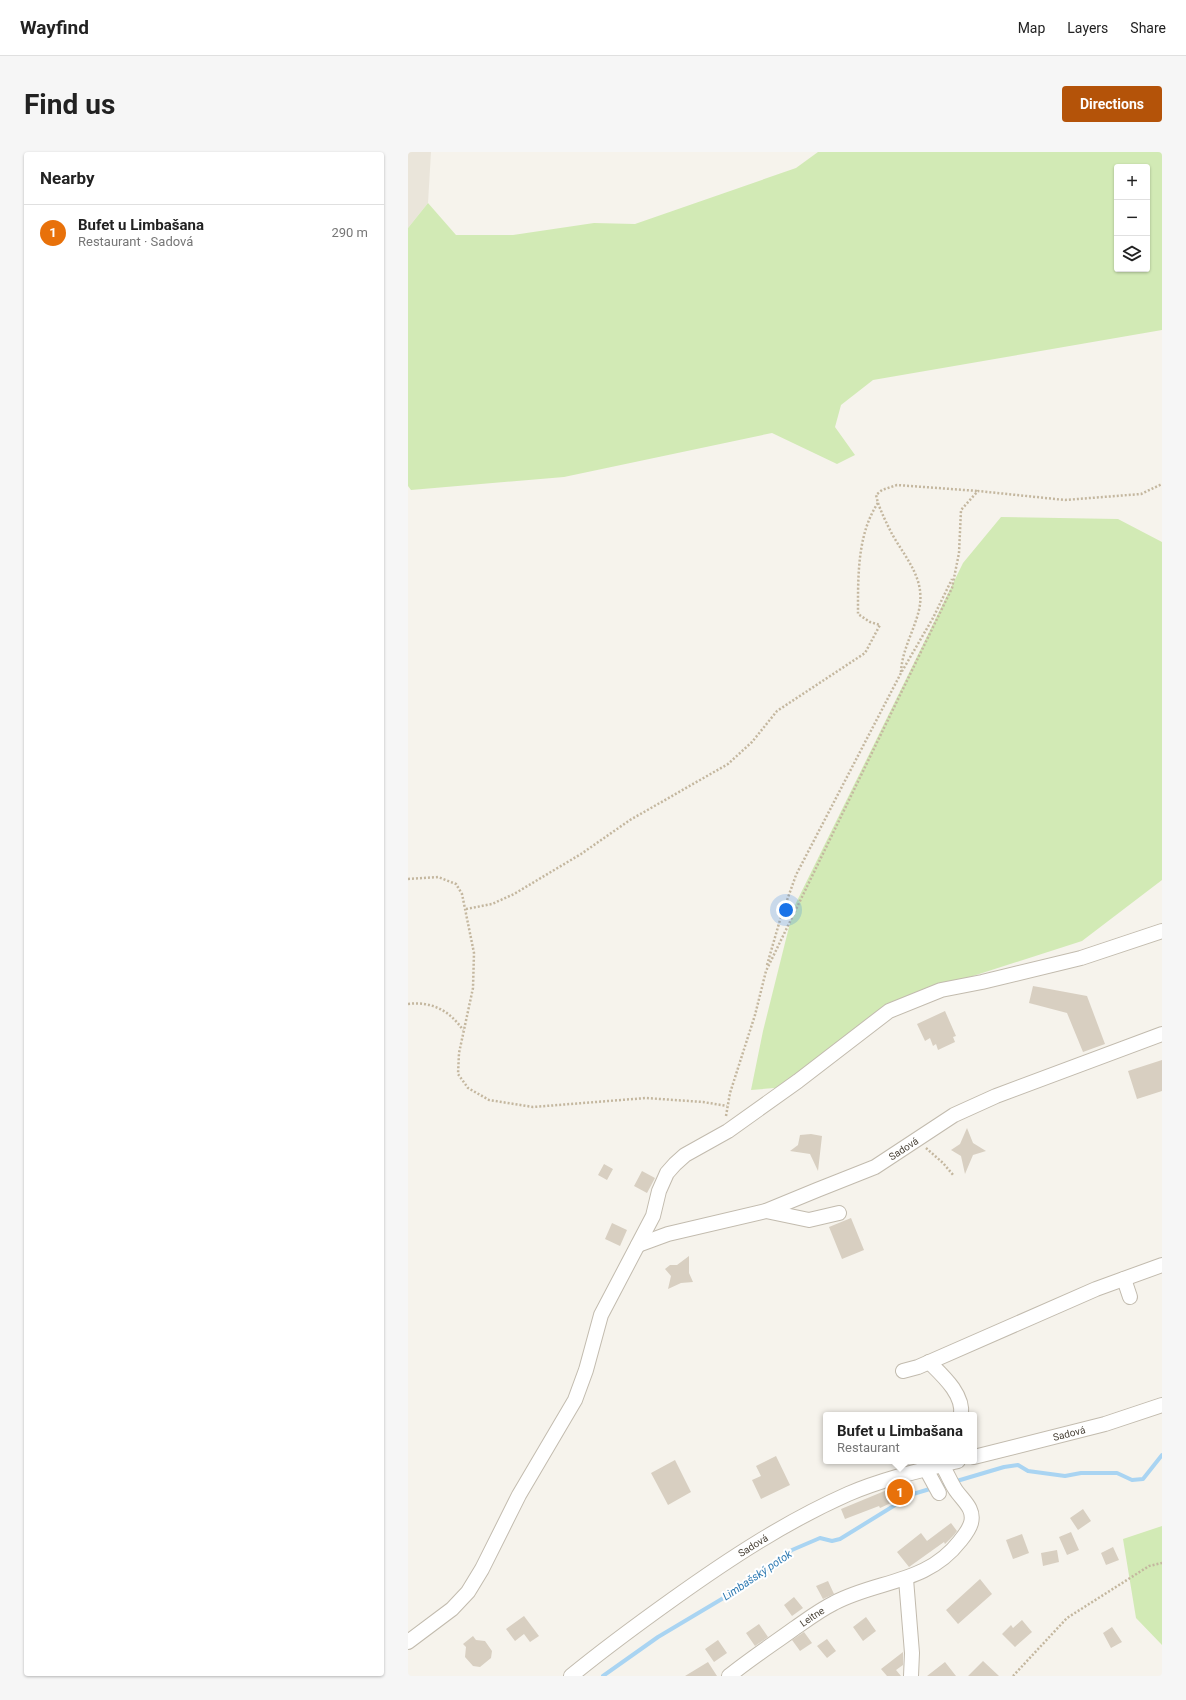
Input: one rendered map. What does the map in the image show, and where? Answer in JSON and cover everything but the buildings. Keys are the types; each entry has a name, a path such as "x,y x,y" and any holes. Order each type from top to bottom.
{"street":[{"path":"408,1642 452,1609 468,1592 482,1569 519,1495 575,1400 586,1370 601,1315 653,1216 659,1191 667,1174 685,1155 728,1131 798,1081 889,1011 941,990 982,982 1081,958 1162,931"},
{"name":"Sadová","path":"638,1245 668,1234 766,1211 875,1167 954,1115 996,1096 1162,1034"},
{"path":"766,1211 809,1220 839,1213"},
{"path":"903,1371 929,1362 1096,1289 1162,1265"},
{"path":"1124,1279 1130,1297"},
{"path":"929,1362 948,1382 957,1395 962,1412"},
{"name":"Sadová","path":"977,1456 1106,1424 1162,1405"},
{"name":"Sadová","path":"571,1676 594,1657 684,1591 771,1532 850,1493 940,1464"},
{"name":"Leitne","path":"729,1676 748,1661 834,1603 859,1593 906,1579 929,1569 953,1550 968,1530 972,1513 969,1506 952,1482 943,1464"},
{"path":"926,1469 937,1488"},
{"path":"906,1579 912,1653 911,1676"}],"path":[{"path":"901,673 901,660 919,610 921,591 914,569 892,534 878,504 876,495 882,490 897,485 978,491 1065,500 1141,494 1162,484"},
{"path":"766,971 870,754 922,653 952,588 959,554 961,510 978,491"},
{"path":"466,909 492,904 514,894 581,854 630,820 728,764 752,742 777,711 865,653 880,624 870,622 858,614 858,577 863,542 871,512 878,504"},
{"path":"728,1131 726,1114 730,1093 756,1015 780,920 796,875 901,673 933,618 955,573"},
{"path":"408,879 438,877 456,884 462,894 474,953 473,988 463,1030 459,1053 458,1074 468,1088 489,1100 533,1108 646,1098 704,1102 728,1106"},
{"path":"408,1004 416,1003 443,1009 456,1019 463,1030"},
{"path":"913,1142 927,1148 954,1176"},
{"path":"1013,1676 1067,1618 1149,1566 1162,1563"}],"shaded area":[{"path":"408,152 431,152 428,203 408,228"}],"green space":[{"path":"818,152 1162,152 1162,330 873,380 841,405 835,427 855,455 837,464 772,433 564,477 411,490 408,486 408,228 428,203 456,235 513,235 594,223 635,224 796,168"},
{"path":"1001,517 1118,519 1162,542 1162,880 1082,941 886,1004 786,1087 751,1090 763,1031 794,907 963,563"},
{"path":"1162,1526 1162,1645 1136,1618 1123,1539"}],"waterway":[{"name":"Limbašský potok","path":"603,1676 658,1637 747,1584 792,1550 820,1538 832,1541 840,1539 913,1494 1004,1467 1018,1465 1028,1471 1065,1476 1081,1473 1117,1473 1132,1480 1143,1479 1162,1455"}],"place":[{"name":"Bufet u Limbašana","path":"900,1492"}]}
